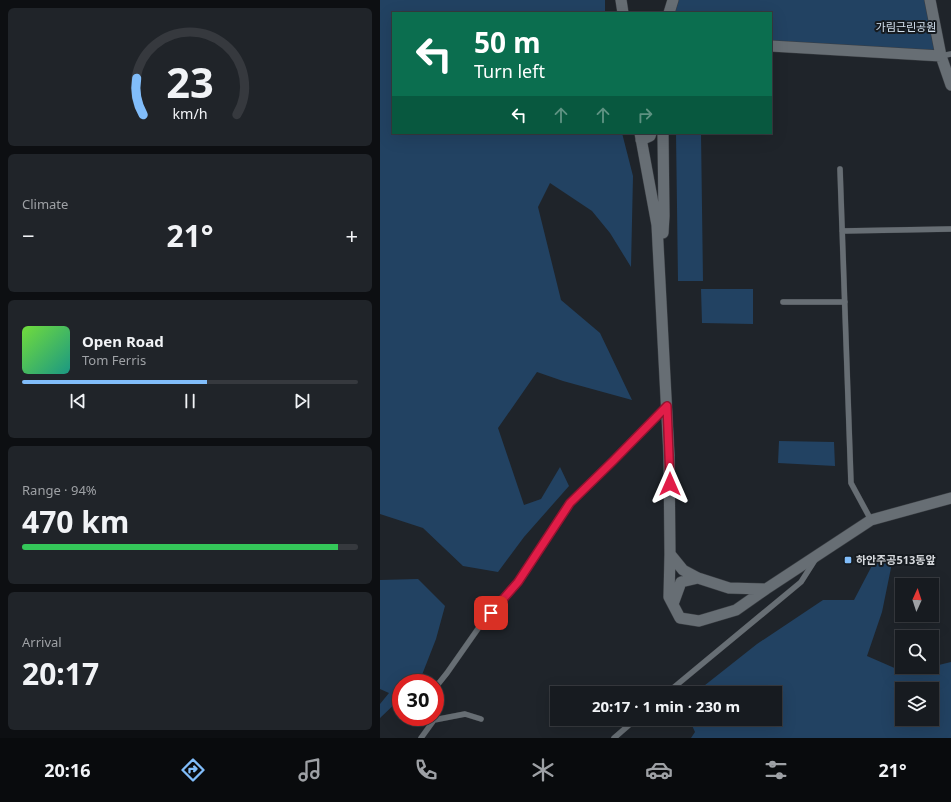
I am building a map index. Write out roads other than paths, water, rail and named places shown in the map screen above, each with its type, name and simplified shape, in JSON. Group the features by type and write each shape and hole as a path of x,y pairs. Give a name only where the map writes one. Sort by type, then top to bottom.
{"street":[{"path":"622,0 623,12"},
{"path":"670,12 673,0"},
{"path":"930,0 946,55 951,85"},
{"path":"772,46 946,55"},
{"path":"651,134 650,136 641,137 657,225 660,274 669,455 669,597 680,618 698,621 736,610 871,520 951,498"},
{"path":"660,274 664,216 663,134"},
{"path":"670,554 683,570 698,578 729,588 766,589"},
{"path":"673,604 680,582 698,578"}],"lane":[{"path":"840,169 851,483 871,520"},
{"path":"842,231 951,229"},
{"path":"783,302 845,302"},
{"path":"444,677 482,623 518,582 570,503 667,406"},
{"path":"676,686 801,582 819,555"},
{"path":"444,717 465,714 481,719"},
{"path":"421,738 429,726"},
{"path":"614,738 628,726"}],"place":[{"name":"하안주공513동앞","path":"848,560"}],"park label":[{"name":"가림근린공원","path":"906,27"}]}
